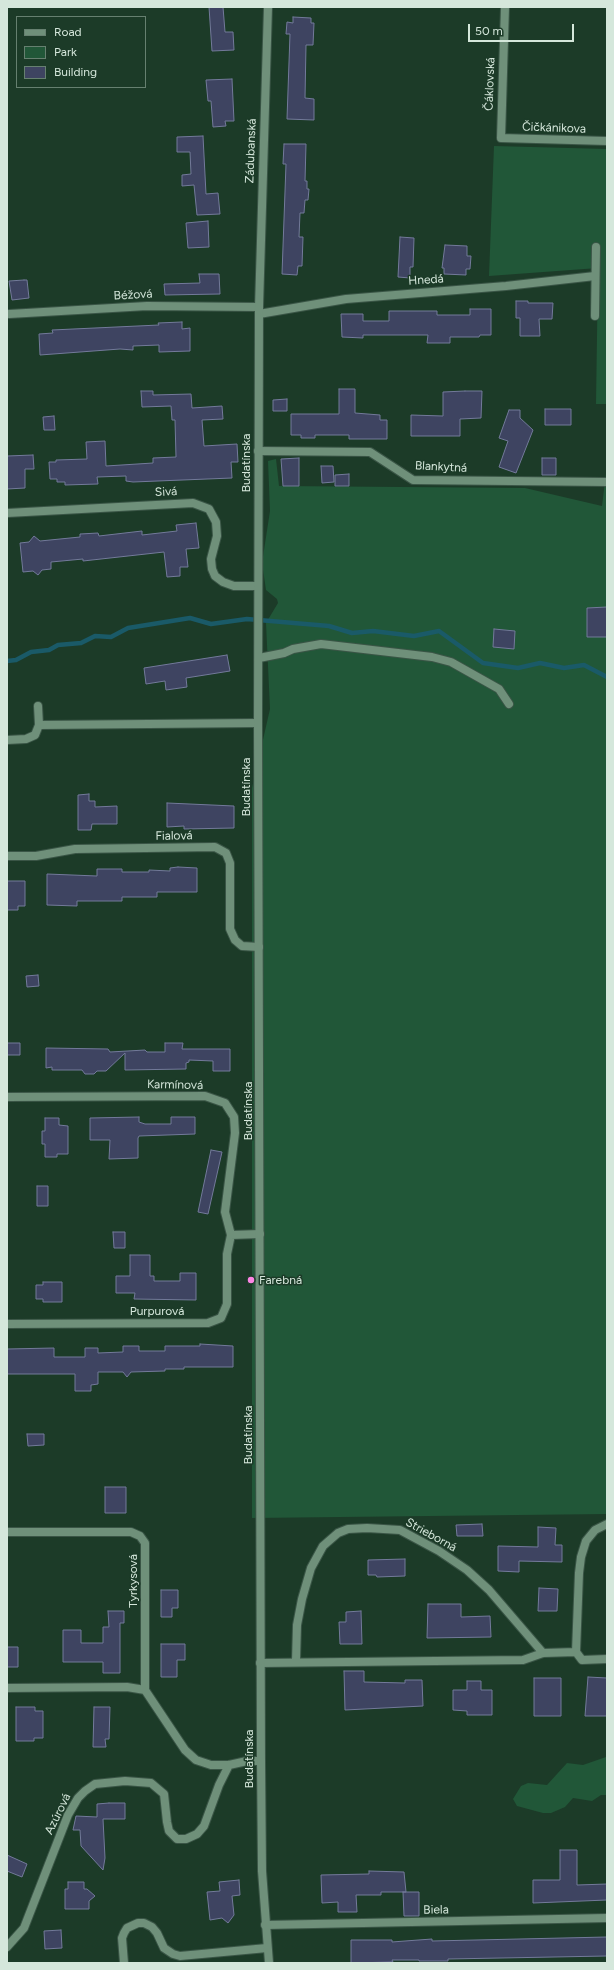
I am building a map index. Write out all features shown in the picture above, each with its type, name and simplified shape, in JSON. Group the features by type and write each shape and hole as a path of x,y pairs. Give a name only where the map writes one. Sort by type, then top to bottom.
{"street":[{"name":"Zádubanská","path":"259,297 268,7"},
{"name":"Čáklovská","path":"501,138 505,7"},
{"name":"Čičkánikova","path":"501,138 607,141"},
{"path":"595,316 596,247"},
{"name":"Hnedá","path":"259,310 346,298 506,286 595,276"},
{"name":"Budatínska","path":"259,297 258,723 260,1663 262,1871 269,1963"},
{"name":"Béžová","path":"8,315 147,306 259,310"},
{"name":"Blankytná","path":"258,451 370,452 413,480 607,482"},
{"name":"Sivá","path":"7,512 193,503 209,509 216,522 217,536 211,559 212,569 215,576 223,582 234,586 258,586"},
{"path":"258,658 284,653 293,648 321,644 432,657 451,662 499,689 509,704"},
{"path":"7,740 26,739 35,735 39,725 38,706"},
{"path":"39,725 258,723"},
{"name":"Fialová","path":"7,856 36,856 75,848 215,847 226,853 230,862 230,929 235,940 242,946 259,947"},
{"name":"Karmínová","path":"7,1097 205,1096 225,1103 234,1116 235,1134 225,1212 231,1235"},
{"path":"231,1235 260,1234"},
{"name":"Purpurová","path":"7,1324 208,1323 221,1318 227,1304 227,1254 231,1235"},
{"path":"607,1524 595,1530 586,1541 581,1557 579,1572 576,1652 582,1660 607,1659"},
{"name":"Strieborná","path":"296,1661 297,1625 302,1599 314,1562 323,1546 338,1533 348,1529 366,1528 400,1530 439,1551 466,1570 489,1590 543,1653"},
{"name":"Tyrkysová","path":"7,1532 131,1532 140,1536 145,1543 146,1690"},
{"path":"260,1663 296,1661 364,1663 523,1660 543,1653 576,1652"},
{"path":"7,1688 126,1687 146,1690 185,1750 196,1760 211,1765 229,1766 261,1761"},
{"name":"Azúrová","path":"7,1947 24,1928 68,1815 78,1798 85,1791 95,1784 117,1782 151,1783 164,1794 166,1822 169,1832 177,1838 186,1839 197,1834 204,1826 218,1786 229,1766"},
{"name":"Biela","path":"265,1925 607,1918"},
{"path":"124,1963 124,1933 127,1928 134,1923 144,1923 152,1927 158,1933 164,1948 173,1954 180,1956 267,1948"}],"green space":[{"path":"494,146 607,149 607,404 596,404 598,268 489,276"},
{"path":"276,459 279,486 525,488 602,506 607,465 607,1514 252,1518 252,788 270,709 266,623 278,603 277,599 266,590 262,563 270,511 268,461"},
{"path":"606,1757 607,1795 601,1795 592,1801 573,1798 565,1807 551,1813 543,1813 517,1806 513,1799 521,1786 528,1783 547,1785 567,1763 583,1765"}],"building":[{"path":"209,7 223,7 225,32 233,32 234,50 212,51"},
{"path":"293,17 311,18 311,23 314,23 313,45 306,45 305,98 314,99 314,120 287,119 290,34 286,34 287,22 293,23"},
{"path":"232,79 234,121 225,121 226,126 213,127 211,101 208,101 206,80"},
{"path":"203,136 206,194 218,193 220,214 197,215 194,185 182,186 182,175 191,174 190,152 177,152 177,137"},
{"path":"284,144 306,144 305,181 307,181 307,189 309,189 308,200 305,200 304,213 300,213 299,237 303,237 302,266 298,266 297,275 282,274 286,164 283,164"},
{"path":"208,221 209,247 188,248 186,223"},
{"path":"400,237 414,238 413,267 410,267 410,278 398,277"},
{"path":"445,245 467,246 467,256 471,256 470,269 466,269 466,275 444,274 444,268 442,268"},
{"path":"199,274 219,274 220,294 165,295 164,284 200,283"},
{"path":"27,280 29,298 12,300 9,281"},
{"path":"516,301 528,301 528,303 553,303 552,319 539,319 540,336 520,336 520,318 516,318"},
{"path":"470,309 491,309 491,335 480,335 479,337 450,337 450,343 427,343 428,335 363,335 363,338 342,337 341,314 363,314 363,321 389,321 389,311 437,311 437,315 470,315"},
{"path":"182,322 182,329 190,328 190,351 159,352 159,345 133,346 133,350 120,349 40,355 39,334 53,333 52,330 159,325 158,323"},
{"path":"339,389 355,389 355,413 380,415 380,420 387,420 387,439 349,439 349,435 315,435 315,438 301,438 301,435 291,435 291,414 339,414"},
{"path":"141,391 153,391 153,395 191,394 192,408 222,406 223,419 202,420 204,446 237,444 238,462 231,462 232,478 133,482 126,481 126,476 97,477 98,484 65,485 65,482 57,482 57,479 50,479 49,462 56,462 56,460 87,459 86,442 105,441 106,466 153,463 153,458 176,457 175,420 172,420 171,406 142,407"},
{"path":"482,391 481,418 460,419 460,436 411,436 411,415 443,416 443,392"},
{"path":"287,399 287,411 273,411 273,400"},
{"path":"545,409 571,409 571,425 545,425"},
{"path":"509,410 520,410 520,418 533,430 516,473 499,467 508,441 499,438"},
{"path":"54,416 55,430 44,430 43,417"},
{"path":"33,455 34,469 25,469 25,488 7,489 7,456"},
{"path":"299,458 299,486 283,486 281,459"},
{"path":"542,458 556,458 556,475 542,475"},
{"path":"321,466 333,466 334,482 322,483"},
{"path":"349,474 349,486 335,486 335,475"},
{"path":"196,523 199,548 186,549 188,567 180,567 180,576 167,577 164,552 83,561 83,559 51,562 51,569 42,570 38,575 33,571 23,572 20,543 29,542 34,536 40,541 80,537 80,534 98,533 99,536 142,531 142,535 177,531 176,525"},
{"path":"607,607 607,637 587,637 587,608"},
{"path":"494,629 515,631 514,649 493,647"},
{"path":"227,655 230,671 186,678 187,687 166,690 165,681 146,684 144,668"},
{"path":"89,794 89,801 95,801 95,807 117,806 117,824 92,824 91,830 78,830 78,795"},
{"path":"167,803 234,806 234,828 184,829 184,826 167,827"},
{"path":"170,868 197,868 197,892 157,892 157,897 122,897 122,901 77,901 77,906 47,905 47,874 97,876 97,869 122,869 122,872 149,872 149,870 170,871"},
{"path":"7,881 25,881 25,906 18,906 18,910 7,910"},
{"path":"38,975 39,986 27,987 26,976"},
{"path":"7,1043 20,1043 20,1055 7,1055"},
{"path":"165,1043 183,1043 182,1049 230,1049 230,1071 213,1071 213,1061 189,1060 189,1062 186,1063 186,1069 125,1070 125,1053 106,1071 97,1071 94,1074 85,1074 82,1070 52,1070 52,1067 46,1068 46,1048 108,1049 110,1052 145,1050 147,1052 165,1052"},
{"path":"139,1117 139,1122 145,1124 171,1124 171,1117 195,1117 195,1134 139,1136 138,1158 109,1159 110,1140 90,1140 90,1118"},
{"path":"45,1118 59,1118 59,1125 68,1126 68,1154 57,1154 57,1157 45,1157 45,1144 42,1144 42,1131 45,1131"},
{"path":"211,1150 222,1152 208,1214 198,1212"},
{"path":"37,1186 48,1186 48,1206 37,1206"},
{"path":"113,1232 125,1232 125,1248 114,1248"},
{"path":"130,1255 150,1255 150,1276 154,1276 154,1281 180,1281 180,1273 196,1273 196,1300 134,1299 135,1293 116,1293 116,1276 130,1276"},
{"path":"43,1282 62,1282 62,1302 43,1302 43,1299 36,1299 36,1285 43,1285"},
{"path":"200,1344 233,1346 233,1367 184,1367 184,1369 165,1369 165,1371 131,1372 127,1377 123,1372 98,1372 98,1384 91,1385 91,1391 75,1391 75,1374 7,1374 7,1349 54,1348 54,1357 85,1357 85,1348 98,1348 98,1353 123,1352 123,1346 139,1346 139,1351 165,1351 165,1346 200,1346"},
{"path":"27,1434 44,1434 44,1445 28,1446"},
{"path":"105,1487 126,1487 126,1513 105,1513"},
{"path":"482,1524 483,1536 457,1536 456,1525"},
{"path":"538,1527 556,1528 555,1545 562,1545 562,1562 519,1561 519,1572 498,1571 498,1546 538,1547"},
{"path":"405,1559 405,1576 377,1577 376,1575 368,1575 368,1560"},
{"path":"539,1588 558,1589 557,1611 538,1611"},
{"path":"161,1590 178,1590 178,1608 172,1608 172,1617 161,1617"},
{"path":"428,1604 461,1604 461,1617 490,1616 491,1637 427,1638"},
{"path":"108,1611 124,1611 124,1623 120,1623 120,1673 103,1673 103,1662 63,1662 63,1630 81,1630 81,1643 103,1643 103,1627 109,1627"},
{"path":"361,1611 362,1644 340,1644 339,1622 346,1622 346,1612"},
{"path":"161,1644 185,1644 185,1660 177,1660 177,1677 161,1677"},
{"path":"7,1647 18,1647 18,1667 7,1667"},
{"path":"344,1671 364,1671 364,1682 405,1683 405,1680 422,1680 423,1706 345,1710"},
{"path":"588,1677 607,1678 607,1716 585,1716"},
{"path":"534,1678 561,1678 561,1716 534,1716"},
{"path":"467,1681 481,1681 481,1690 492,1690 492,1715 467,1715 467,1711 453,1710 453,1690 467,1690"},
{"path":"16,1707 35,1707 35,1711 43,1711 43,1738 34,1738 34,1741 16,1741"},
{"path":"94,1707 110,1707 109,1739 105,1739 106,1747 93,1747"},
{"path":"125,1803 125,1819 103,1819 105,1858 103,1870 81,1846 80,1830 73,1830 76,1816 97,1817 97,1804"},
{"path":"560,1850 577,1850 577,1885 607,1884 607,1900 533,1903 533,1880 560,1880"},
{"path":"7,1855 27,1864 22,1877 7,1871"},
{"path":"369,1871 404,1872 406,1892 381,1892 381,1895 356,1895 357,1912 338,1912 338,1902 322,1903 321,1875 369,1874"},
{"path":"239,1880 240,1895 232,1896 234,1915 228,1923 222,1918 210,1920 207,1892 220,1891 219,1882"},
{"path":"68,1882 84,1882 84,1889 87,1889 95,1896 89,1901 89,1909 65,1909 65,1889 68,1889"},
{"path":"403,1892 419,1892 419,1916 404,1916"},
{"path":"61,1930 62,1948 45,1949 44,1931"},
{"path":"607,1937 607,1956 448,1959 448,1961 392,1960 393,1962 351,1963 351,1940 392,1940 392,1942 432,1939 432,1941"}],"waterway":[{"path":"7,661 16,660 31,652 49,650 58,645 81,643 95,636 111,637 128,628 190,618 211,624 247,619 329,626 352,633 373,631 414,636 439,631 483,663 518,668 540,663 564,668 584,665 607,677"}],"place":[{"name":"Farebná","path":"251,1280"}]}
